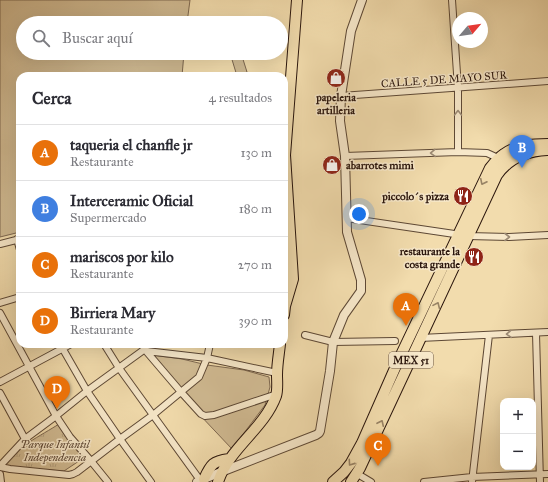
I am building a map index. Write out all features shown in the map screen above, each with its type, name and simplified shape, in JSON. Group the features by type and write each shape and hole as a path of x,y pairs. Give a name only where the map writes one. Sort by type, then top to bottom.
{"main road":[{"path":"292,0 296,12"},
{"path":"288,107 297,0"},
{"name":"MEX 51","path":"333,482 351,463 362,443 399,359 463,236 497,175 504,154 512,149 524,146 548,144"},
{"name":"MEX 51","path":"502,162 528,153 548,150"},
{"path":"288,228 294,279 288,297"},
{"name":"MEX 51","path":"351,482 360,468 421,338 463,236"},
{"path":"218,482 221,472 229,459 269,410 277,394 280,348"},
{"path":"200,480 209,468 218,461 229,459"}],"street":[{"path":"106,348 153,416 200,480 319,433 329,378 333,342 344,315 361,291 361,280 348,237 344,156 340,121 341,96 351,31 362,0"},
{"path":"452,0 458,88 458,152"},
{"name":"CALLE 5 DE MAYO SUR","path":"341,96 548,80"},
{"path":"344,156 458,152 487,153 502,162"},
{"path":"346,218 463,236 509,237 548,235"},
{"path":"0,244 16,240"},
{"path":"0,303 16,298"},
{"path":"0,313 16,341"},
{"path":"409,339 548,332"},
{"path":"536,333 540,482"},
{"path":"305,335 333,342 395,341"},
{"path":"472,479 489,335"},
{"path":"20,348 56,416 70,438 108,482"},
{"path":"0,382 30,366 58,348"},
{"path":"62,348 87,391 151,482"},
{"path":"144,348 25,439 0,466 10,469 69,475 73,474 153,416 199,377 207,358 209,348"},
{"path":"146,348 181,392 201,414 205,416 214,415 277,394"},
{"path":"151,348 277,373"},
{"path":"0,393 25,439"},
{"path":"356,473 371,482"},
{"path":"424,482 548,474"}],"green space":[{"path":"0,0 190,0 188,16 16,16 16,60 183,60 182,72 16,72 16,233 0,237"},
{"path":"232,60 243,60 247,72 236,72"},
{"path":"152,355 244,370 269,377 270,387 265,405 232,449 198,413"},
{"name":"Parque Infantil Independencia","path":"59,424 85,457 64,471 2,466 20,448"}],"place":[{"name":"papeleria artilleria","path":"336,78"},
{"name":"abarrotes mimi","path":"332,165"},
{"name":"Interceramic Oficial","path":"522,168"},
{"name":"piccolo´s pizza","path":"463,196"},
{"name":"restaurante la costa grande","path":"474,257"},
{"name":"taqueria el chanfle jr","path":"406,326"},
{"name":"Birriera Mary","path":"57,409"},
{"name":"mariscos por kilo","path":"378,466"}]}
